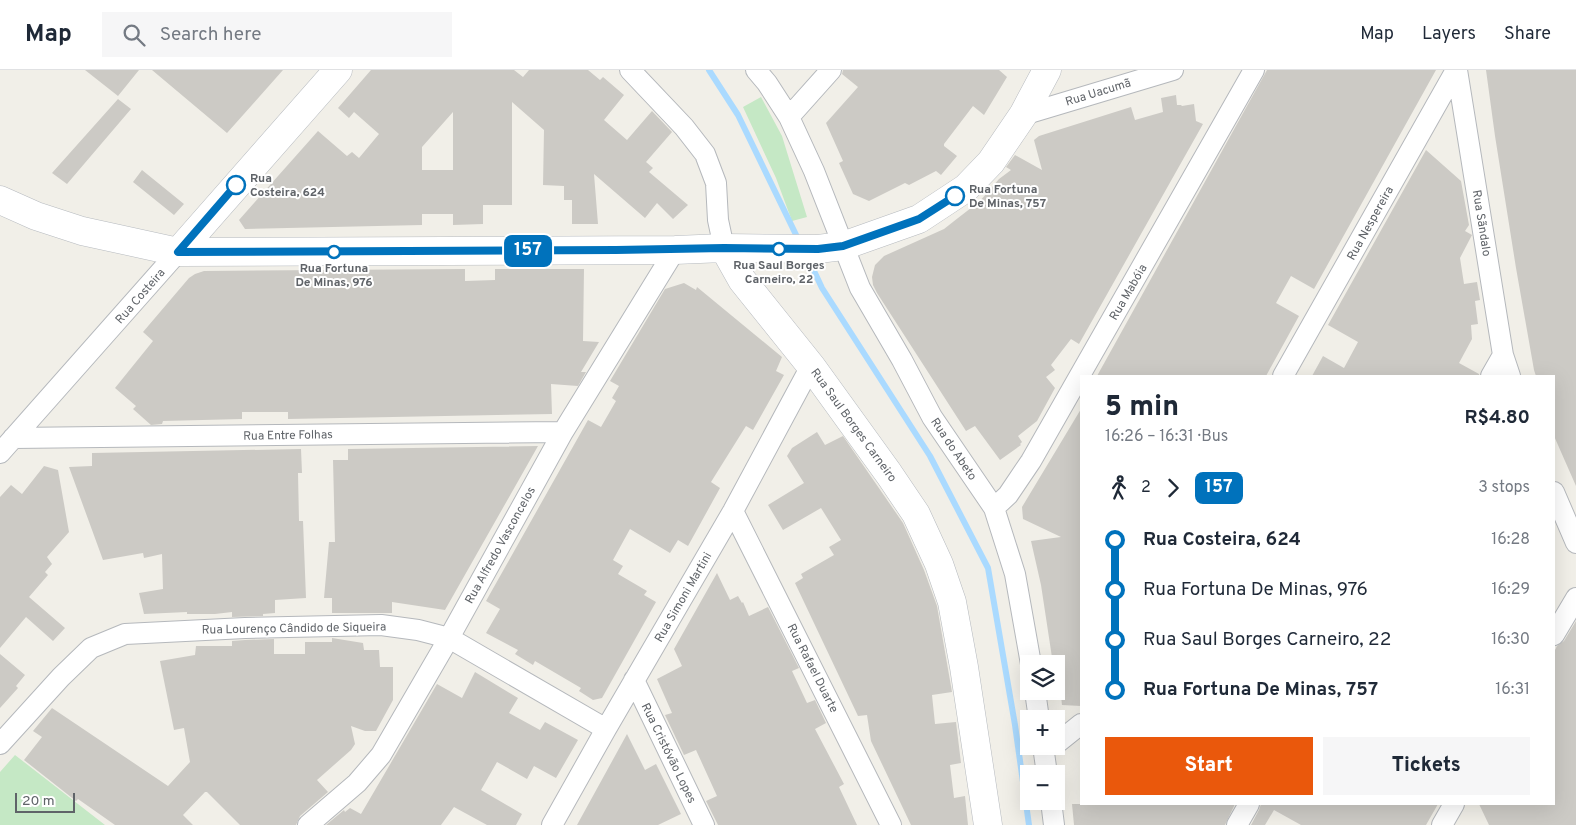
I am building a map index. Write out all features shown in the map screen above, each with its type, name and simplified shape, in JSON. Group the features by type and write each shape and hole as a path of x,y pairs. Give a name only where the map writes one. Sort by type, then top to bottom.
{"street":[{"name":"Rua Saul Borges Carneiro","path":"630,70 684,127 705,154 716,183 718,220 724,248 742,280 811,366 890,474 911,506 939,564 952,602 988,825"},
{"name":"Rua do Abeto","path":"756,70 767,83 789,117 814,171 830,247 860,288 902,360 932,417 994,508 1015,574 1029,655"},
{"path":"789,117 831,70"},
{"path":"0,200 36,216 82,231 178,252 675,250 830,247 919,219 966,188 991,162 1023,115 1047,70"},
{"name":"Rua Uacumã","path":"1023,115 1173,70"},
{"name":"Rua Mabóia","path":"1081,375 1254,70"},
{"name":"Rua Sãndalo","path":"1456,70 1503,354 1510,375"},
{"name":"Rua Nespereira","path":"1284,375 1456,70"},
{"name":"Rua Costeira","path":"0,453 178,252 333,72"},
{"name":"Rua Alfredo Vasconcelos","path":"308,825 357,783 381,755 449,638 563,432 675,250"},
{"path":"1491,375 1503,354"},
{"name":"Rua Simoni Martini","path":"552,825 733,511 811,366"},
{"name":"Rua Mabóia","path":"994,508 1008,495 1032,461 1080,376"},
{"name":"Rua Entre Folhas","path":"13,438 563,432"},
{"path":"1555,494 1576,542"},
{"name":"Rua Rafael Duarte","path":"733,511 891,825"},
{"path":"1555,634 1576,598"},
{"name":"Rua Lourenço Cândido de Siqueira","path":"1,740 91,648 125,634 245,628 381,625 418,630 449,638 606,729"},
{"name":"Rua Cristóvão Lopes","path":"634,680 704,825"},
{"path":"1065,736 1080,725"},
{"path":"1237,825 1248,805"},
{"path":"1052,810 1054,825"}],"green space":[{"path":"761,97 782,136 807,217 792,221 776,178 743,107"},
{"path":"15,755 105,825 0,825 0,772"}],"building":[{"path":"85,70 139,70 118,96"},
{"path":"152,70 283,70 227,133"},
{"path":"371,70 514,70 523,77 529,70 588,70 600,80 603,77 624,95 604,120 627,140 652,111 672,132 646,162 653,168 649,172 688,205 673,219 657,203 645,218 594,174 598,224 572,224 572,200 564,200 564,186 543,185 544,130 512,102 512,205 483,205 483,224 453,225 453,214 422,214 422,225 245,229 239,220 318,131 347,156 352,152 359,158 379,134 354,112 349,118 338,108","holes":["453,112 453,170 422,170 422,147"]},
{"path":"843,70 999,70 1007,77 984,115 973,106 944,144 957,156 941,175 936,171 909,185 905,183 869,201 853,194 839,163 843,161 826,123 858,87 842,74"},
{"path":"1267,70 1436,70 1314,289 1291,276 1276,303 1299,316 1267,375 1098,375"},
{"path":"1486,70 1576,70 1576,486 1555,438 1555,375 1536,375 1534,370 1495,136"},
{"path":"1176,95 1177,105 1194,104 1196,121 1203,124 1079,344 1071,339 1051,365 1055,370 1046,377 1055,388 1037,421 1018,436 1022,442 1021,445 1000,460 975,426 966,431 877,293 872,277 875,265 884,256 944,229 980,201 999,179 1011,170 1006,167 1015,155 1042,170 1034,140 1039,136 1131,107 1135,120 1163,112 1161,98"},
{"path":"118,99 131,109 67,184 52,173"},
{"path":"1426,150 1461,181 1469,225 1465,231 1472,235 1460,258 1464,284 1477,282 1480,300 1475,301 1478,324 1471,325 1472,339 1459,363 1479,375 1313,375 1323,356 1344,368 1358,342 1328,325"},
{"path":"142,170 184,204 174,215 133,182"},
{"path":"465,269 465,281 495,280 495,269 584,269 583,341 599,342 581,372 586,372 578,386 551,384 552,414 288,419 288,412 242,412 242,419 163,421 162,424 151,425 133,409 136,406 115,388 153,341 143,332 189,278 195,274 204,271"},
{"path":"684,283 696,290 697,287 782,357 776,371 784,375 753,430 746,426 711,482 720,488 688,546 678,540 670,553 630,529 613,560 623,566 618,574 647,591 644,595 656,602 602,698 593,700 579,691 581,688 535,661 533,665 515,654 518,650 486,633 500,609 486,601 588,420 601,427 616,401 612,398 619,386 610,381 665,289"},
{"path":"1080,411 1080,706 1062,705 1061,700 1065,700 1065,655 1052,655 1041,585 1031,541 1061,537 1023,519 1022,507"},
{"path":"817,432 825,445 843,436 903,523 924,570 937,606 952,692 932,695 935,724 956,722 961,763 950,765 954,798 965,796 968,825 911,825 871,741 867,715 858,716 795,583 803,578 801,574 834,555 829,547 841,540 821,508 783,530 768,505 804,483 787,456 792,448"},
{"path":"538,446 445,610 392,602 392,613 332,613 332,598 324,598 329,542 335,542 333,460 348,460 348,449"},
{"path":"301,449 302,473 298,473 299,521 303,521 306,598 275,600 275,613 263,614 263,616 232,617 232,612 215,614 187,614 187,612 144,614 139,593 163,589 162,554 144,558 143,553 103,560 69,467 92,466 92,453"},
{"path":"44,466 58,470 69,532 47,557 52,564 45,572 48,575 29,597 65,628 53,641 26,617 0,648 0,497 11,485 22,494"},
{"path":"717,573 730,600 738,596 749,616 768,607 799,668 792,671 807,703 815,700 826,723 815,729 844,784 839,787 857,825 718,825 706,801 717,796 696,750 684,755 665,715 672,713 657,679 682,666 674,649"},
{"path":"1576,621 1576,825 1489,825 1479,805 1555,805 1555,650 1564,641"},
{"path":"332,638 363,643 364,650 379,650 380,667 393,667 393,700 376,731 365,731 351,726 355,744 351,750 317,780 328,792 300,816 296,825 240,825 205,792 183,815 193,825 115,825 78,799 76,801 24,760 42,737 33,731 52,708 168,786 190,762 184,728 174,730 160,661 195,655 196,646 232,646 232,641 245,640 274,639 274,654 305,654 305,642 332,642"},
{"path":"0,654 25,675 16,686 18,688 0,708"},
{"path":"475,672 518,698 509,713 540,730 545,722 578,740 556,778 534,766 527,779 497,762 481,790 522,814 516,825 487,825 454,807 441,825 326,825 344,810 345,812 350,808 361,814 437,684 462,698"},
{"path":"627,734 645,770 656,764 681,814 658,825 577,825"},
{"path":"1072,804 1235,805 1225,825 1074,825"},
{"path":"1261,805 1437,805 1426,825 1301,825 1274,810 1265,825 1251,825"}],"waterway":[{"path":"709,70 738,115 800,243"},
{"path":"807,256 822,288 930,456 988,568 1015,725 1029,825"}],"bus line":[{"name":"157","path":"236,185 178,252 818,249 843,246 919,219 955,196"}],"place":[{"name":"Rua Costeira, 624","path":"236,185"},
{"name":"Rua Fortuna De Minas, 757","path":"955,196"},
{"name":"Rua Saul Borges Carneiro, 22","path":"779,249"},
{"name":"Rua Fortuna De Minas, 976","path":"334,252"}]}
